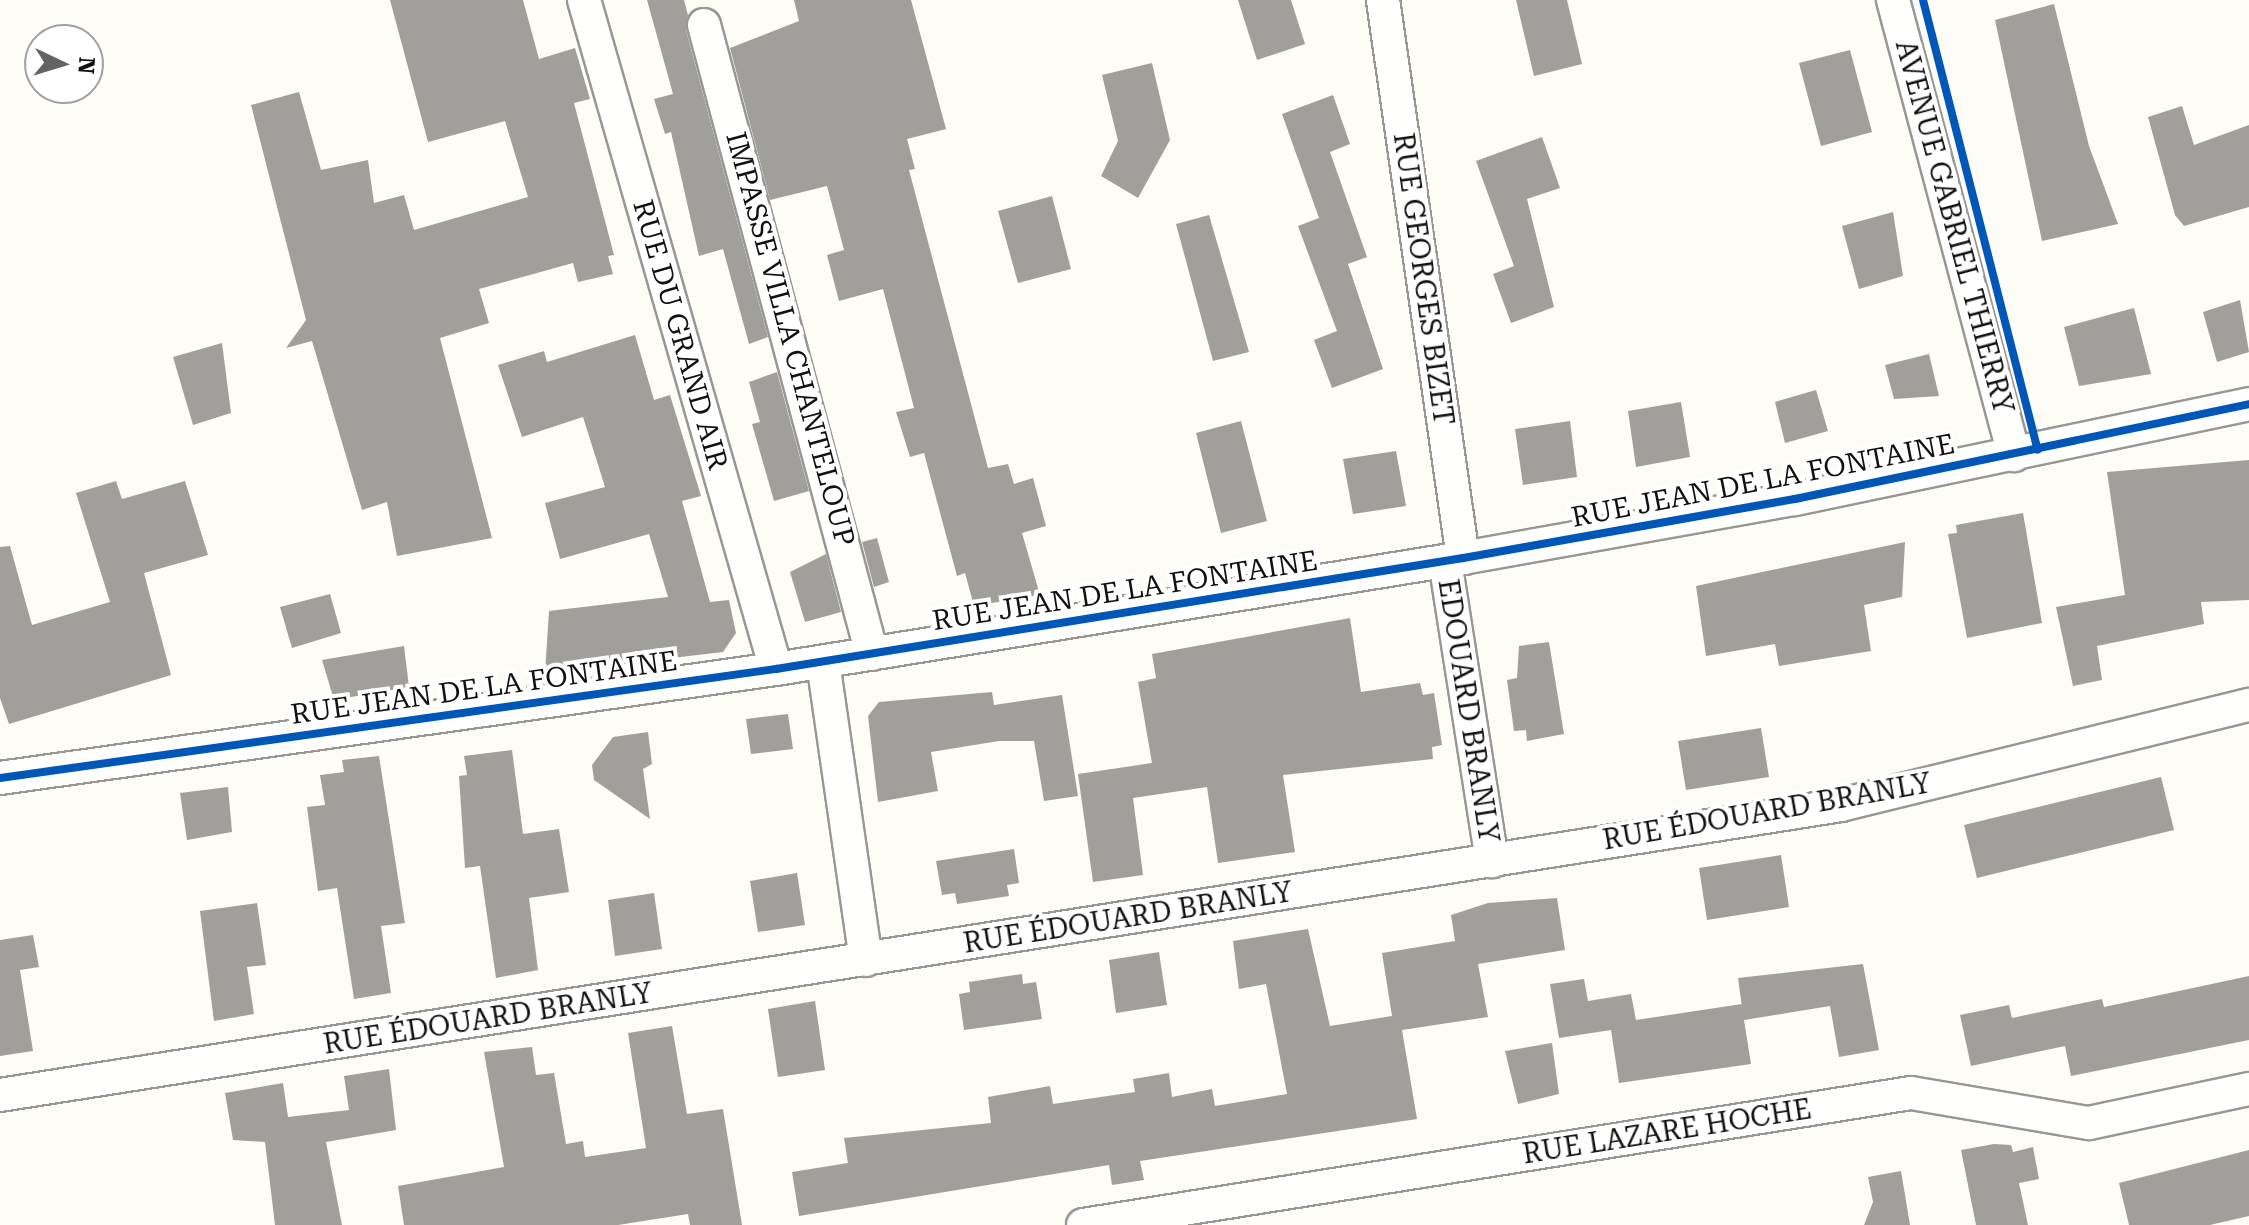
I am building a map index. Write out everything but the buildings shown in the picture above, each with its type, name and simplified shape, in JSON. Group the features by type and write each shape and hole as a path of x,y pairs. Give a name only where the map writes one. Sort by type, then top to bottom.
{"street":[{"name":"RUE DU GRAND AIR","path":"584,0 776,669"},
{"name":"RUE GEORGES BIZET","path":"1383,0 1454,560"},
{"name":"AVENUE GABRIEL THIERRY","path":"1893,0 2014,455"},
{"name":"IMPASSE VILLA CHANTELOUP","path":"704,25 872,654"},
{"name":"RUE JEAN DE LA FONTAINE","path":"0,778 823,662 1454,560 2014,455 2249,404"},
{"name":"EDOUARD BRANLY","path":"1454,560 1492,861"},
{"path":"823,662 866,960"},
{"name":"RUE ÉDOUARD BRANLY","path":"0,1095 1841,805 2249,705"},
{"name":"RUE LAZARE HOCHE","path":"1083,1225 1911,1093 2089,1123 2249,1089"}],"cycle path":[{"path":"1923,0 2038,450"},
{"path":"0,778 776,669 1463,558 1795,499 2249,404"}]}
